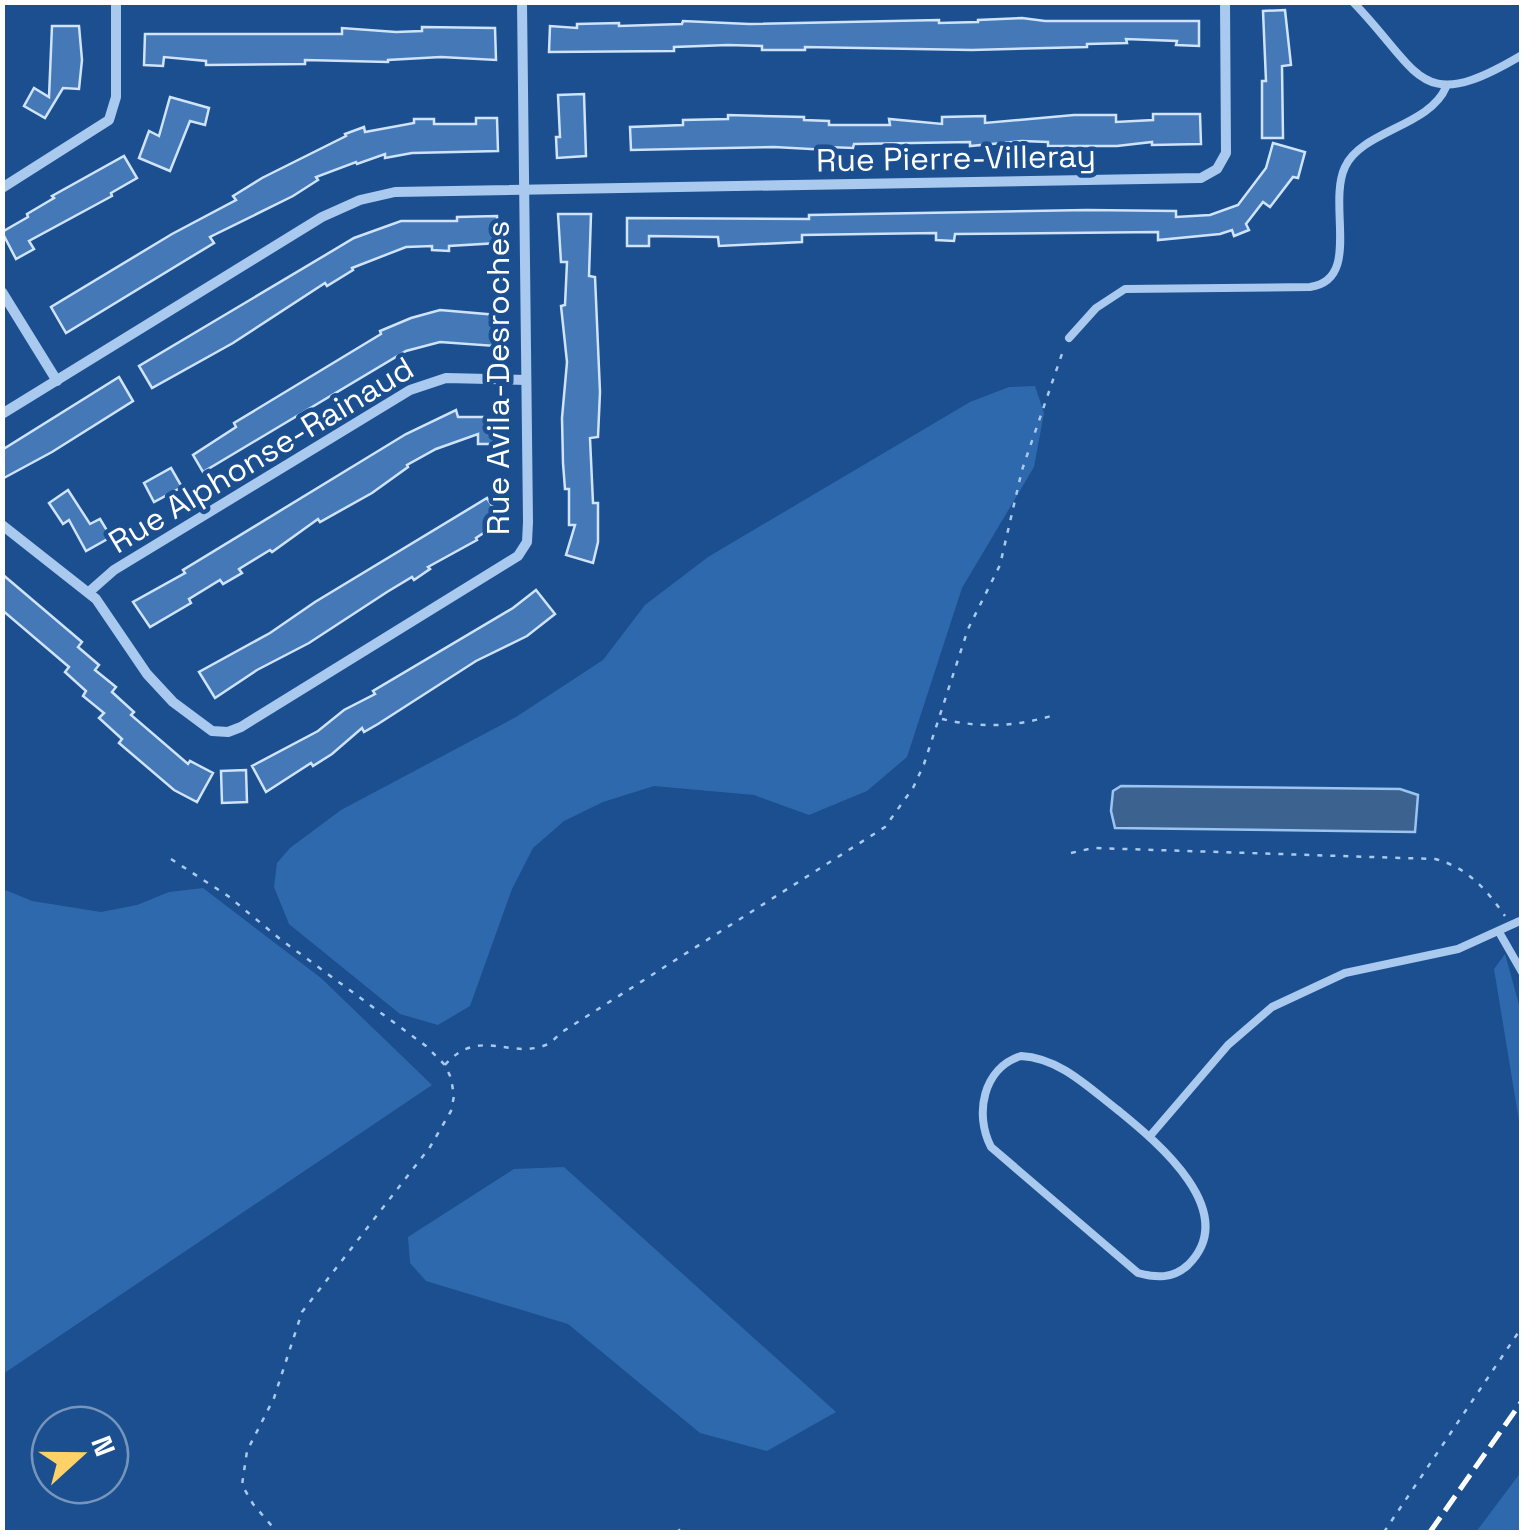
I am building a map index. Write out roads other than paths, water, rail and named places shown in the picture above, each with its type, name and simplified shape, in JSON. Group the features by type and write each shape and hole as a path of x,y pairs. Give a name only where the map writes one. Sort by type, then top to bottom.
{"street":[{"path":"2,188 109,120 116,97 116,2"},
{"path":"522,2 524,188"},
{"name":"Rue Pierre-Villeray","path":"524,188 1201,178 1217,169 1226,153 1225,2"},
{"name":"Rue Avila-Desroches","path":"2,414 349,204 409,190 524,188 527,536 518,556 228,732 212,731 173,702 147,674 102,605 2,525"},
{"path":"2,292 57,381"},
{"name":"Rue Alphonse-Rainaud","path":"89,592 114,570 410,390 446,378 526,380"}],"lane":[{"path":"1352,2 1432,85 1473,81 1522,55"},
{"path":"1070,338 1096,308 1124,290 1310,287 1329,282 1338,270 1340,183 1348,161 1434,104 1446,86"},
{"path":"1150,1136 1228,1045 1292,995 1345,973 1458,949 1522,920"},
{"path":"1499,932 1522,972"},
{"path":"1039,1057 1073,1075 1150,1136 1190,1183 1206,1222 1205,1237 1189,1264 1164,1277 1138,1272 991,1147 982,1120 984,1100 994,1072 1006,1060 1039,1057"}],"railway":[{"path":"1430,1532 1522,1401"}]}
